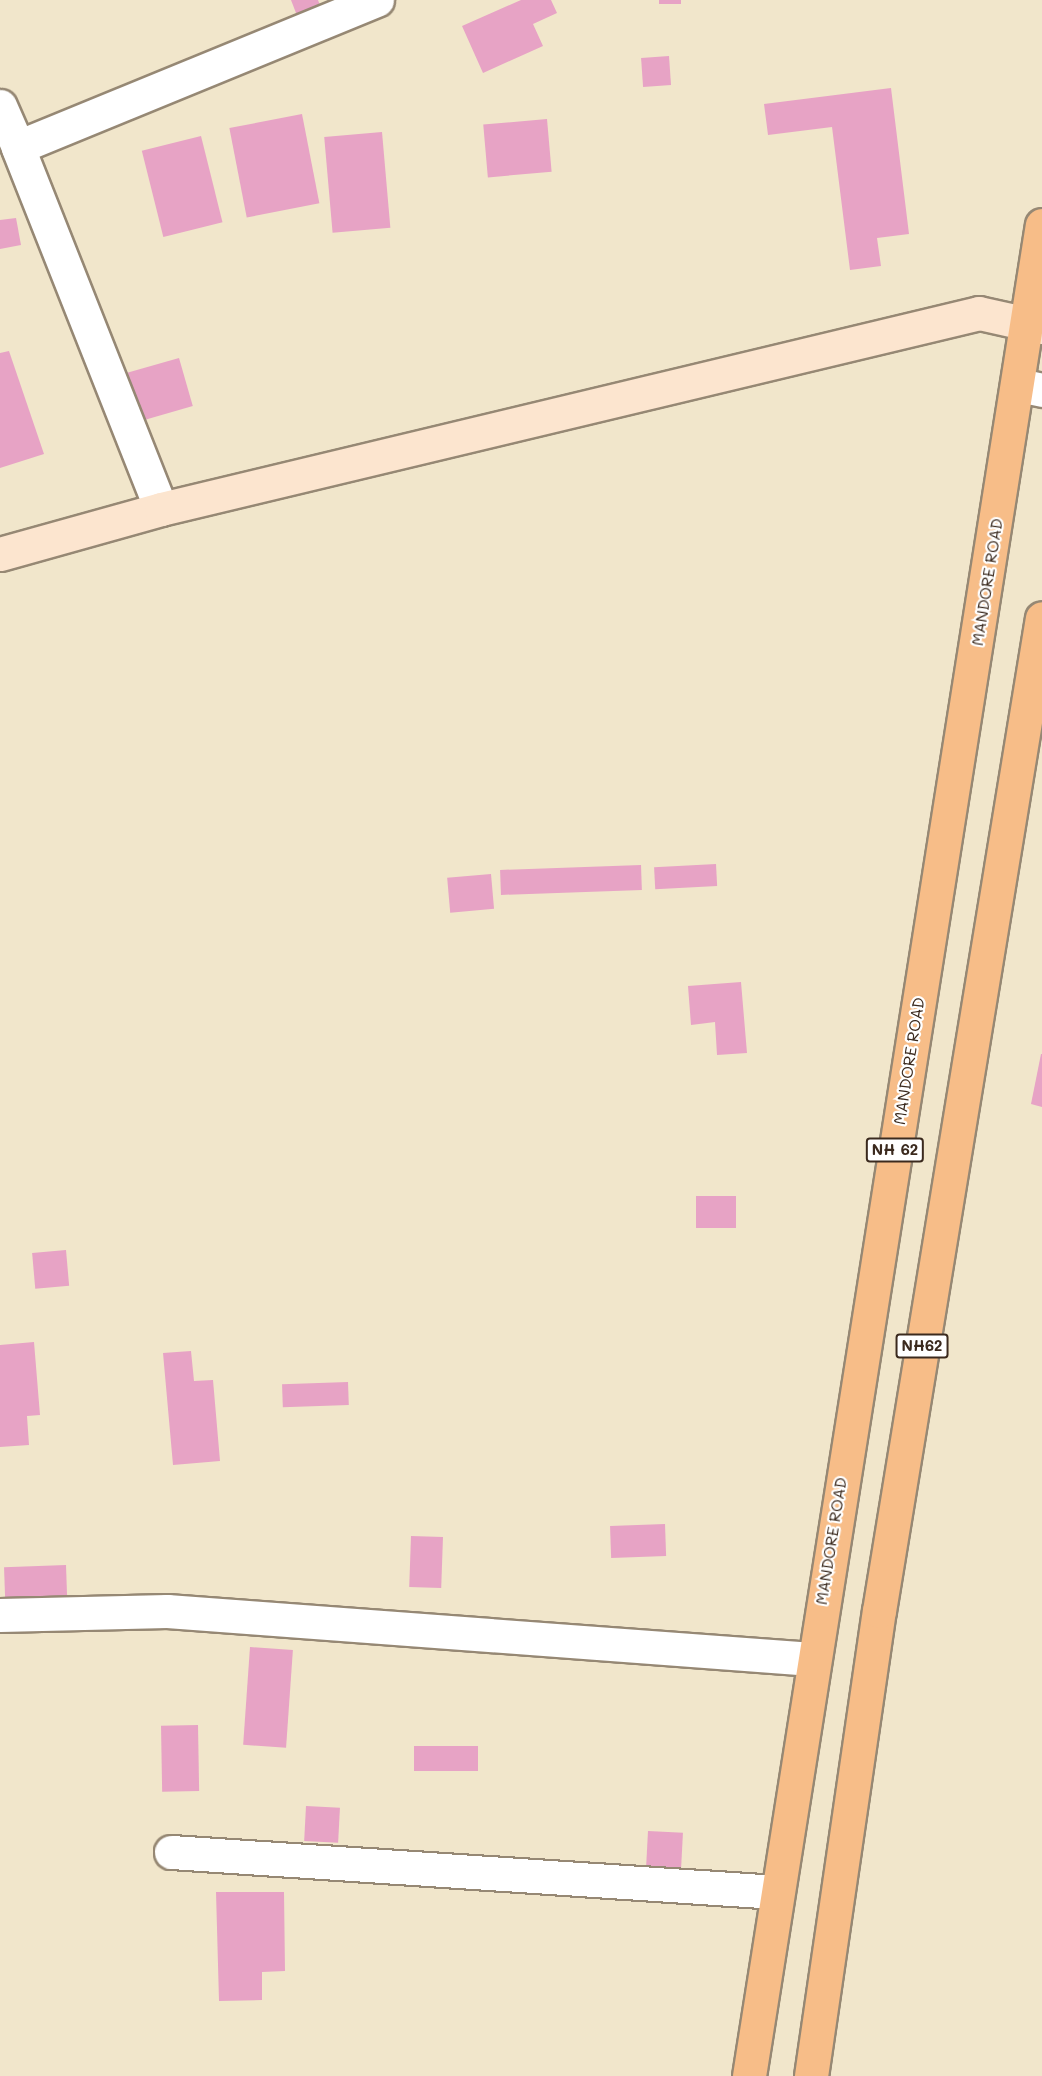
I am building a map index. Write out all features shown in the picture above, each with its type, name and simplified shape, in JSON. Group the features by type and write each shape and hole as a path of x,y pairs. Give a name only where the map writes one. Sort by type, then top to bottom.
{"highway":[{"name":"MANDORE ROAD","path":"749,2076 812,1659 1030,387 1042,225"},
{"name":"NH62","path":"811,2076 881,1599 1042,618"}],"main road":[{"path":"0,554 161,508 979,313 1034,325"}],"street":[{"path":"18,147 377,0"},
{"path":"0,106 161,508"},
{"path":"0,1615 166,1611 812,1659"},
{"path":"171,1852 777,1892"}],"building":[{"path":"291,0 318,0 325,18 301,26"},
{"path":"521,0 551,0 557,13 533,24 543,46 483,73 462,26"},
{"path":"659,0 681,0 681,4 659,4"},
{"path":"669,56 671,85 643,87 641,58"},
{"path":"891,88 909,234 877,238 881,266 850,270 832,127 768,135 764,104"},
{"path":"302,114 319,203 247,217 229,128"},
{"path":"547,119 552,172 488,177 483,125"},
{"path":"382,132 390,228 333,233 324,137"},
{"path":"201,136 223,222 163,237 142,151"},
{"path":"16,218 21,245 0,249 0,220"},
{"path":"9,351 44,454 0,468 0,353"},
{"path":"179,358 193,406 132,423 118,375"},
{"path":"716,864 717,886 655,889 654,867"},
{"path":"641,865 642,890 501,895 500,870"},
{"path":"491,874 494,909 450,913 447,878"},
{"path":"741,982 747,1053 717,1055 715,1022 691,1025 688,986"},
{"path":"1042,1054 1042,1107 1031,1104"},
{"path":"696,1196 736,1196 736,1228 696,1228"},
{"path":"66,1250 69,1286 35,1289 32,1253"},
{"path":"34,1342 40,1415 27,1416 29,1445 0,1447 0,1345"},
{"path":"191,1351 194,1381 213,1380 220,1461 173,1465 163,1353"},
{"path":"348,1382 349,1405 283,1407 282,1384"},
{"path":"665,1524 666,1556 611,1558 610,1526"},
{"path":"411,1536 443,1537 441,1588 409,1587"},
{"path":"66,1565 67,1599 5,1601 4,1567"},
{"path":"250,1647 293,1650 286,1748 243,1745"},
{"path":"198,1725 199,1791 162,1792 161,1726"},
{"path":"414,1746 478,1746 478,1771 414,1771"},
{"path":"306,1806 340,1808 338,1843 304,1841"},
{"path":"648,1831 683,1833 681,1869 646,1867"},
{"path":"216,1892 284,1892 285,1971 262,1972 262,2000 219,2001"}]}
